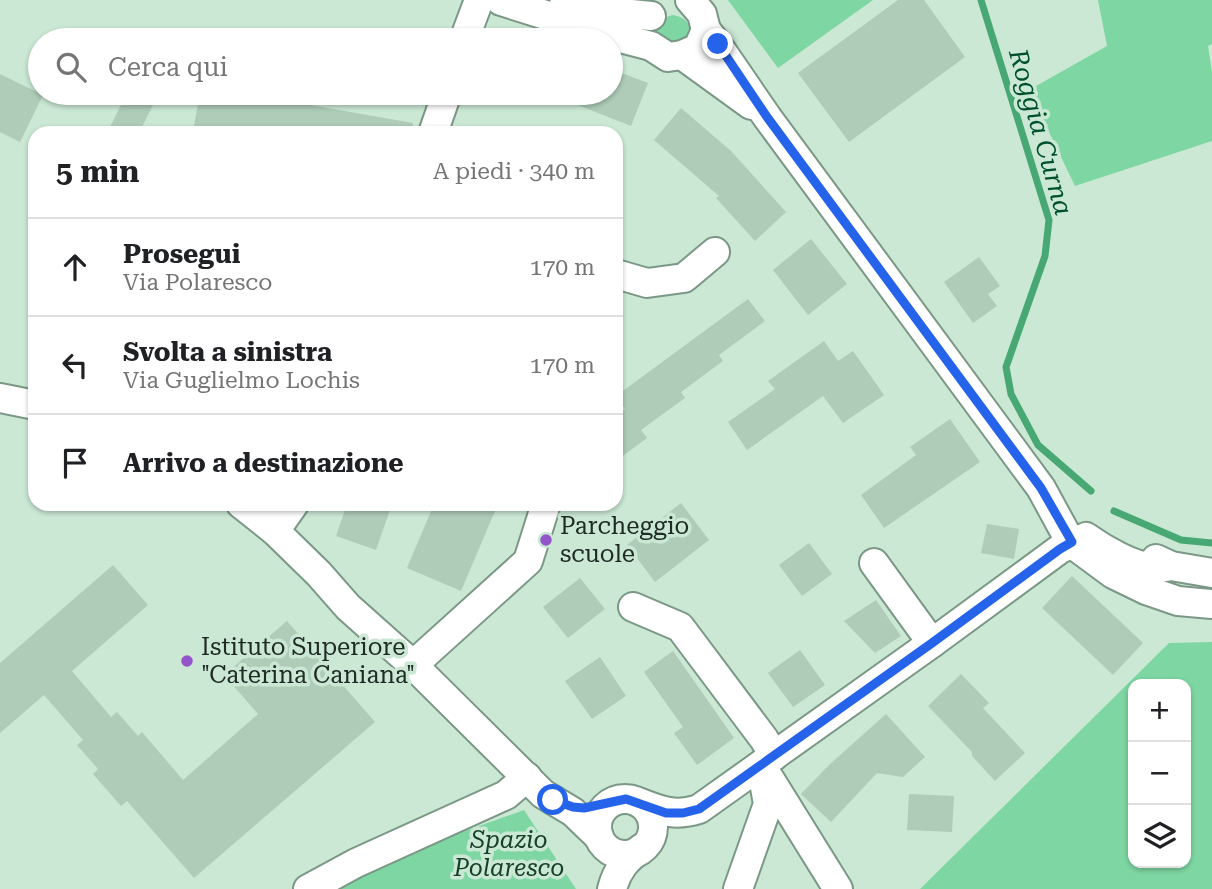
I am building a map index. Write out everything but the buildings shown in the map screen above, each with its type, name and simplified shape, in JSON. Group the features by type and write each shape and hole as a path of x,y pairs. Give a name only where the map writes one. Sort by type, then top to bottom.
{"street":[{"path":"468,28 479,0"},
{"path":"499,0 658,5 648,29 651,46"},
{"path":"499,0 587,28"},
{"path":"689,0 702,14 706,30 767,117 1041,488 1113,574 1146,590 1178,601 1212,604"},
{"path":"623,39 651,46 668,57 682,55 698,48 706,30"},
{"path":"682,55 767,117"},
{"path":"435,126 442,105"},
{"path":"623,276 647,283 684,278 715,252"},
{"path":"0,398 28,404"},
{"path":"251,511 275,531 348,607 413,665 543,794 573,812 606,847 627,855 682,823 1080,534"},
{"path":"275,531 289,511"},
{"path":"413,665 528,561 544,511"},
{"path":"1080,534 1109,552 1151,568 1171,566 1212,573"},
{"path":"874,563 932,643"},
{"path":"633,607 680,626 764,739 768,760 768,804 738,889"},
{"path":"768,760 838,889"},
{"path":"309,889 356,863 506,795 527,777"},
{"path":"553,800 584,808 628,801 666,813 699,809"},
{"path":"628,801 649,812 652,821 651,836 648,843 621,866 611,889 611,874 597,827 598,818 603,810 628,801"}],"green space":[{"path":"728,0 873,0 778,68"},
{"path":"1098,0 1212,0 1212,44 1208,46 1212,72 1212,141 1075,186 1029,90 1107,46"},
{"path":"672,15 686,21 691,31 691,36 679,48 658,36 660,23"},
{"path":"1212,642 1212,889 920,889 1128,684 1128,868 1191,868 1191,679 1133,679 1169,643"},
{"name":"Spazio Polaresco","path":"524,810 576,889 325,889 361,868"}],"waterway":[{"name":"Roggia Curna","path":"981,0 1049,220 1045,256 1006,367 1011,394 1038,445 1091,491"},
{"name":"Roggia Curna","path":"1114,511 1181,540 1212,543"}],"place":[{"name":"Parcheggio scuole","path":"546,540"},
{"name":"Istituto Superiore \"Caterina Caniana\"","path":"187,661"}],"route":[{"path":"553,800 584,808 626,799 666,813 699,809 1072,542 1041,488 767,117 718,44"}]}
